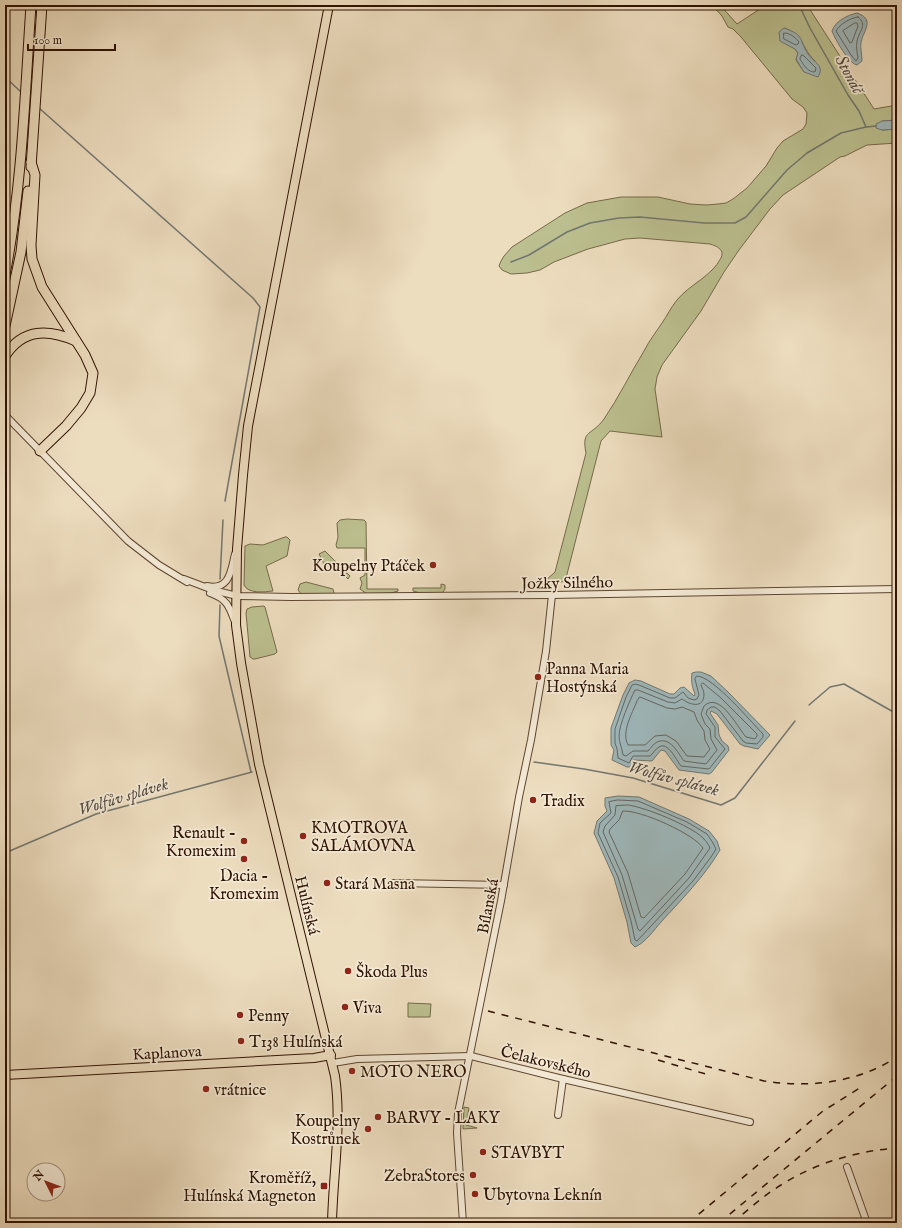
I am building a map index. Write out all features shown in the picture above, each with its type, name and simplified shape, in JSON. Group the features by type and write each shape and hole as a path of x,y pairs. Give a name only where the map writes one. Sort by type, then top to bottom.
{"highway":[{"path":"5,275 16,208 31,5"},
{"path":"5,326 20,252 31,162 42,5"},
{"path":"31,162 35,175 31,245 32,259 42,287 85,355 92,373 90,392 81,408 66,426 40,451"},
{"path":"5,356 16,343 29,335 43,332 64,336 76,341"}],"main road":[{"name":"Hulínská","path":"329,5 251,409 242,482 238,539 236,625 247,702 259,764 332,1059 337,1091 337,1127 332,1223"},
{"name":"Kaplanova","path":"5,1075 311,1058 332,1059"}],"street":[{"path":"5,415 128,541 154,562 198,588 225,601 230,608 236,625"},
{"path":"182,578 212,587 226,582 230,575 238,539"},
{"name":"Jožky Silného","path":"182,578 213,590 237,596 291,598 897,589"},
{"name":"Bílanská","path":"463,1223 457,1133 458,1113 471,1056 539,696 552,595"},
{"path":"394,883 504,884"},
{"name":"Čelakovského","path":"332,1059 471,1056 563,1079 750,1122"},
{"path":"558,1115 563,1079"},
{"path":"847,1167 867,1223"}],"green space":[{"path":"712,5 720,5 737,24 766,5 807,5 874,109 897,105 897,120 882,121 882,130 897,129 897,143 867,145 840,157 783,195 770,209 739,250 701,311 662,365 657,377 655,389 662,437 610,431 601,441 565,582 545,581 555,572 586,453 586,436 604,419 648,344 675,303 682,295 712,270 721,258 722,253 718,247 710,244 640,238 625,239 588,249 554,262 540,270 527,273 511,274 502,270 499,266 504,256 512,247 565,213 587,203 621,197 658,197 690,204 706,205 726,203 747,188 766,166 783,141 803,129 806,124 807,113 803,107 792,99 741,37 733,29 728,27 722,16","holes":["784,28 796,34 815,61 804,72 796,60 798,53 789,45"]},
{"path":"340,520 364,520 366,522 367,589 398,589 398,591 391,593 367,594 360,589 362,583 360,578 365,575 365,548 337,548 336,545 338,537 337,523"},
{"path":"285,537 290,540 287,556 266,566 273,591 257,592 246,588 244,585 245,546 250,544 263,545"},
{"path":"325,551 347,573 324,564 319,554"},
{"path":"347,573 350,576 348,579 345,576"},
{"path":"306,582 333,589 334,593 302,595 298,590 300,584"},
{"path":"441,584 445,585 445,589 442,593 421,593 413,591 413,588 441,588"},
{"path":"252,607 265,607 277,652 275,654 255,659 250,657 246,613 247,609"},
{"path":"408,1003 431,1004 430,1017 408,1017"},
{"path":"464,1107 469,1108 466,1125 477,1128 463,1129"}],"water":[{"path":"857,13 866,18 867,25 861,42 862,61 857,65 846,56 832,31 839,21"},
{"path":"784,28 796,33 799,36 810,57 818,64 820,73 818,77 804,72 796,59 798,53 795,49 780,41 779,32"},
{"path":"897,120 897,129 882,130 876,128 876,124 882,121"},
{"path":"701,672 711,676 770,735 758,749 740,744 717,714 711,711 710,713 718,725 719,735 722,741 728,746 729,750 709,774 679,770 665,751 661,750 652,761 634,760 635,767 627,767 612,760 614,750 611,745 611,728 629,683 635,680 641,681 670,694 674,694 680,688 684,687 694,696 692,673"},
{"path":"618,796 639,797 689,819 709,831 717,841 720,850 692,888 649,936 635,947 631,943 627,922 614,878 594,833 597,821 607,811 605,806 605,798"}],"waterway":[{"name":"Stonáč","path":"799,5 810,28 848,95 859,111 866,127 876,126"},
{"path":"5,77 21,92"},
{"path":"39,108 253,298 260,307 225,501"},
{"path":"511,262 529,255 567,232 590,223 619,218 640,217 704,223 735,223 746,217 787,170 807,153 841,133 866,127"},
{"path":"220,579 223,520"},
{"path":"220,605 219,636 251,772"},
{"name":"Wolfův splávek","path":"809,705 830,687 844,684 897,714"},
{"name":"Wolfův splávek","path":"534,762 633,778 721,805 735,798 795,721"},
{"name":"Wolfův splávek","path":"5,853 96,814 252,772"}],"railway":[{"path":"488,1011 764,1081 781,1083 816,1083 849,1078 866,1073 897,1057"},
{"path":"658,1060 709,1075"},
{"path":"719,1223 897,1076"},
{"path":"688,1223 823,1111 863,1086"},
{"path":"732,1223 774,1189 808,1170 852,1155 897,1148"}],"place":[{"name":"Koupelny Ptáček","path":"433,565"},
{"name":"Panna Maria Hostýnská","path":"538,677"},
{"name":"Tradix","path":"533,800"},
{"name":"KMOTROVA SALÁMOVNA","path":"303,836"},
{"name":"Renault - Kromexim","path":"244,841"},
{"name":"Dacia - Kromexim","path":"244,859"},
{"name":"Stará Masna","path":"327,883"},
{"name":"Škoda Plus","path":"348,971"},
{"name":"Viva","path":"345,1007"},
{"name":"Penny","path":"240,1015"},
{"name":"T138 Hulínská","path":"241,1041"},
{"name":"MOTO NERO","path":"352,1071"},
{"name":"vrátnice","path":"206,1089"},
{"name":"BARVY - LAKY","path":"378,1117"},
{"name":"Koupelny Kostrůnek","path":"368,1129"},
{"name":"STAVBYT","path":"483,1152"},
{"name":"ZebraStores","path":"473,1175"},
{"name":"Kroměříž, Hulínská Magneton","path":"324,1186"},
{"name":"Ubytovna Leknín","path":"475,1194"}]}
